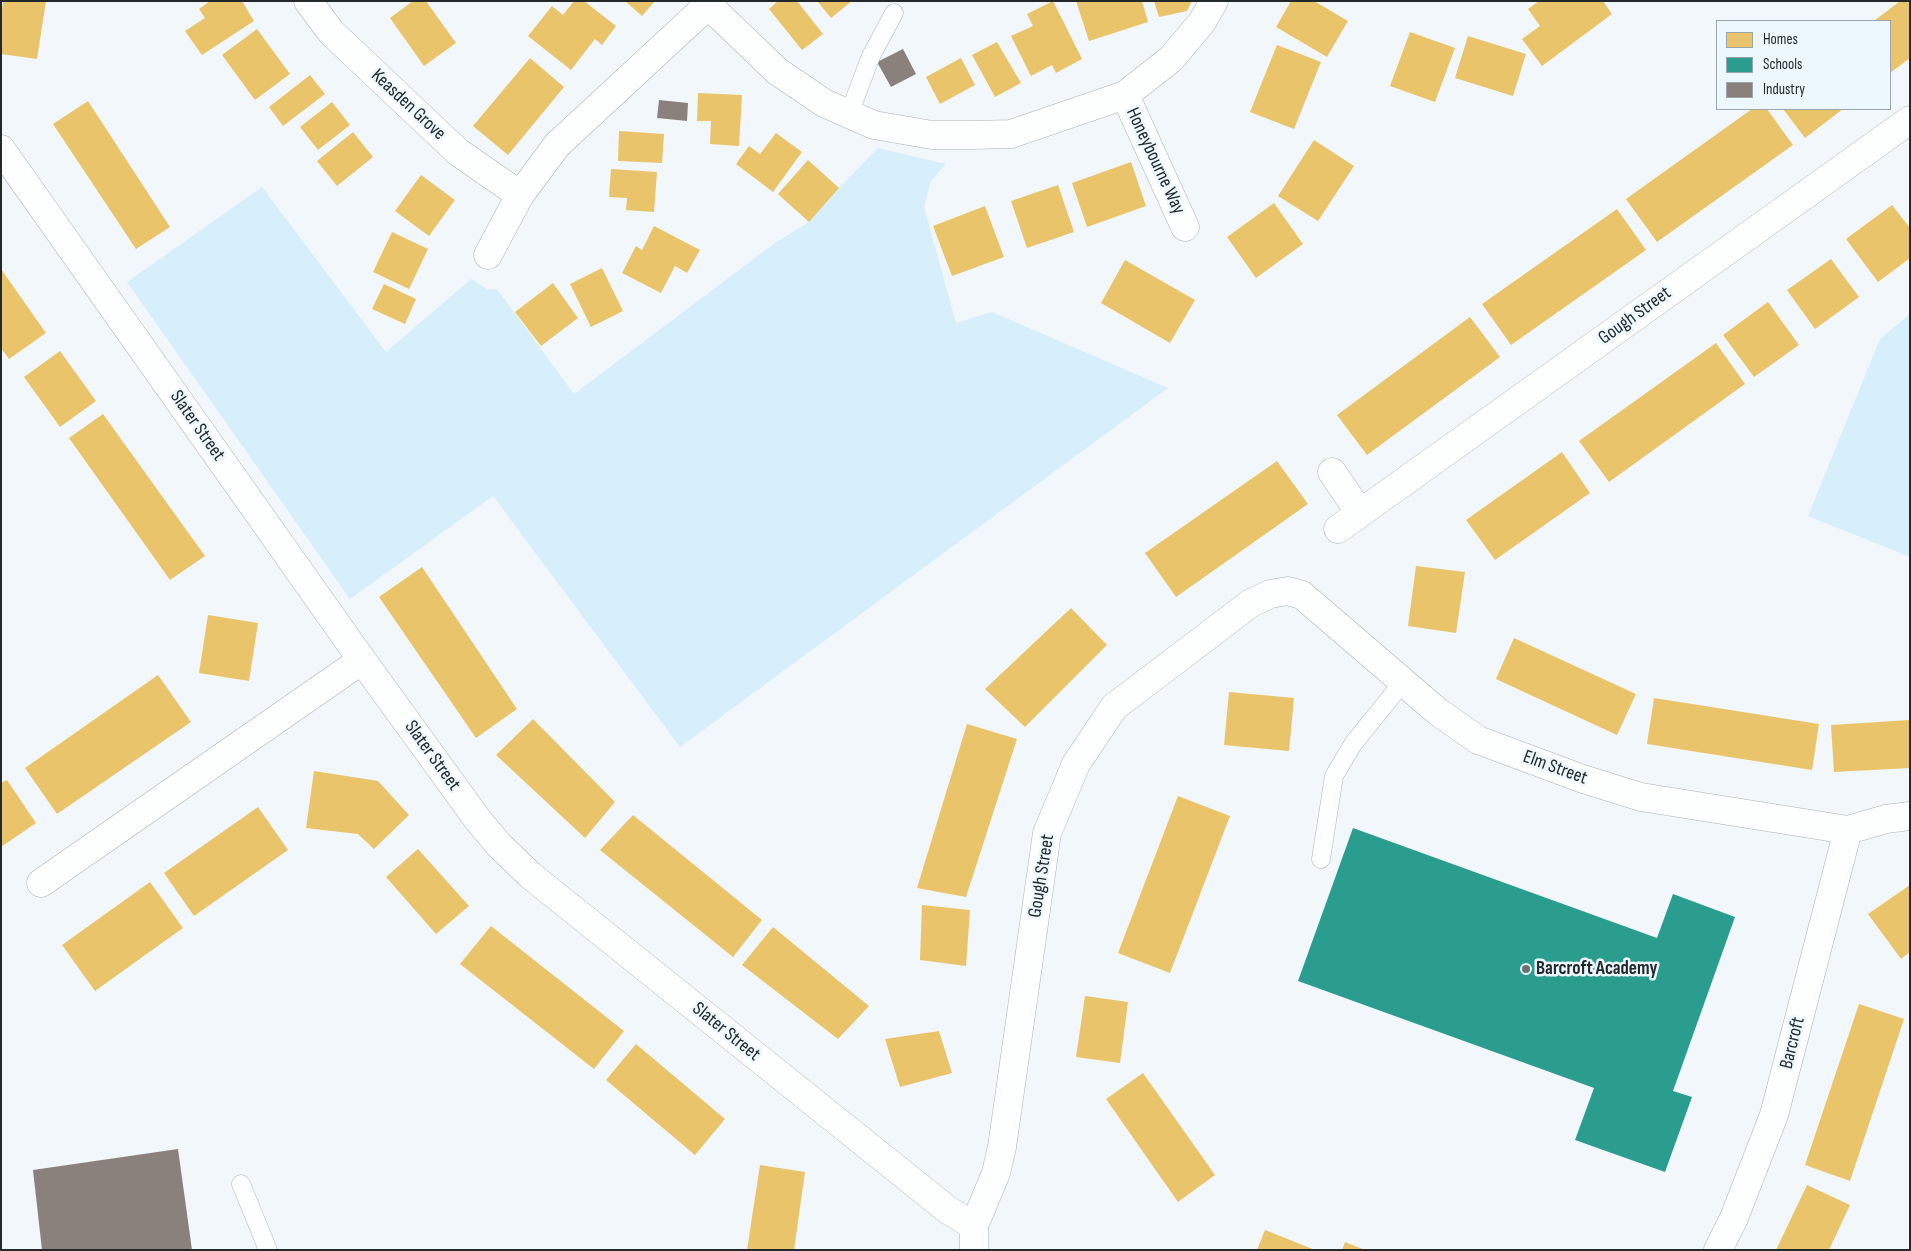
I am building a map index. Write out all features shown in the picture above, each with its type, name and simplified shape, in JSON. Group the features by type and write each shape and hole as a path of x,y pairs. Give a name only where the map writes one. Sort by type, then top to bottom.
{"street":[{"name":"Keasden Grove","path":"308,1 331,32 458,152 520,195"},
{"name":"Honeybourne Way","path":"706,4 778,71 824,103 874,125 932,135 1011,134 1125,95 1171,59 1202,22 1214,1"},
{"path":"488,255 520,195 557,145 706,4"},
{"name":"Honeybourne Way","path":"1125,95 1185,227"},
{"name":"Gough Street","path":"1338,529 1910,120"},
{"name":"Slater Street","path":"1,148 362,660 478,820 499,845 530,875 948,1210 974,1238"},
{"path":"1332,472 1360,513"},
{"name":"Elm Street","path":"1252,603 1270,594 1288,591 1302,595 1437,711 1478,740 1583,779 1642,797 1848,830 1886,819 1910,816"},
{"name":"Gough Street","path":"974,1238 996,1173 1002,1147 1047,833 1076,764 1114,707 1252,603"},
{"path":"41,883 362,660"},
{"name":"Barcroft","path":"1718,1250 1734,1218 1774,1115 1848,830"}],"lane":[{"path":"849,114 870,56 894,12"},
{"path":"1321,859 1334,776 1353,744 1403,682"},
{"path":"241,1184 268,1250"}],"shaded area":[{"path":"878,148 946,164 931,181 924,207 956,323 992,312 1168,388 680,747 493,496 350,599 127,282 262,187 386,352 471,279 487,289 497,289 574,394 775,243 809,222"},
{"path":"1910,314 1910,557 1808,516 1880,339"}],"building: Homes":[{"path":"3,1 46,1 37,59 1,54"},
{"path":"210,1 242,1 254,21 202,55 185,31 205,18 199,9"},
{"path":"413,1 426,1 456,43 424,66 390,18"},
{"path":"574,1 584,1 616,26 602,45 595,39 571,70 528,36 552,6 563,15"},
{"path":"625,1 655,1 642,16"},
{"path":"778,1 797,1 823,34 802,50 769,9"},
{"path":"817,1 852,1 831,18"},
{"path":"1053,1 1082,59 1056,73 1052,65 1031,76 1011,36 1033,26 1027,14"},
{"path":"1076,1 1142,1 1148,22 1089,41"},
{"path":"1154,1 1192,1 1187,11 1159,17"},
{"path":"1291,1 1314,1 1348,21 1327,57 1276,27"},
{"path":"1539,1 1603,1 1612,14 1542,66 1522,39 1540,26 1528,9"},
{"path":"1900,1 1908,1 1910,3 1910,58 1891,72 1891,20 1875,20"},
{"path":"257,29 290,74 255,100 222,55"},
{"path":"1410,32 1455,48 1435,102 1390,86"},
{"path":"1468,36 1526,54 1513,96 1455,78"},
{"path":"997,42 1021,83 995,97 972,55"},
{"path":"1277,45 1321,62 1294,129 1250,112"},
{"path":"530,58 564,87 508,155 473,126"},
{"path":"961,58 975,85 940,104 926,77"},
{"path":"310,75 325,94 283,126 269,107"},
{"path":"698,93 742,95 739,146 710,144 711,121 697,121"},
{"path":"88,101 170,227 136,249 53,124"},
{"path":"332,102 350,125 318,150 300,127"},
{"path":"1751,110 1768,110 1793,145 1657,242 1626,199"},
{"path":"1784,110 1842,110 1805,138"},
{"path":"619,131 664,134 662,163 618,161"},
{"path":"353,132 373,157 337,186 317,161"},
{"path":"776,133 802,152 773,192 736,164 749,146 760,154"},
{"path":"1314,140 1354,166 1318,221 1278,196"},
{"path":"808,160 839,188 809,222 778,194"},
{"path":"1131,162 1146,206 1087,227 1072,183"},
{"path":"611,169 657,172 654,212 626,210 627,198 609,197"},
{"path":"421,175 455,200 429,236 395,211"},
{"path":"1058,185 1074,232 1027,248 1011,201"},
{"path":"1274,203 1303,244 1256,278 1227,237"},
{"path":"1892,205 1910,228 1910,258 1878,282 1846,239"},
{"path":"985,206 1004,257 952,276 933,226"},
{"path":"1617,209 1646,250 1511,345 1482,304"},
{"path":"654,226 700,250 687,273 675,266 661,293 622,273 636,246 642,250"},
{"path":"392,232 428,249 409,289 373,272"},
{"path":"1831,259 1859,297 1815,329 1787,290"},
{"path":"1125,260 1195,300 1170,343 1101,303"},
{"path":"602,268 623,311 591,327 570,284"},
{"path":"1,269 46,333 9,359 1,348"},
{"path":"553,283 578,318 541,346 515,312"},
{"path":"384,284 416,299 405,324 372,309"},
{"path":"1768,302 1799,345 1754,377 1723,335"},
{"path":"1470,317 1500,357 1367,455 1337,415"},
{"path":"1716,343 1745,384 1609,482 1579,441"},
{"path":"60,351 96,401 60,427 24,377"},
{"path":"103,414 205,556 170,580 69,438"},
{"path":"1562,452 1590,493 1495,560 1466,520"},
{"path":"1277,461 1308,504 1176,597 1145,553"},
{"path":"1416,566 1465,572 1456,633 1408,626"},
{"path":"422,567 517,709 476,738 379,597"},
{"path":"1071,608 1107,645 1025,727 985,689"},
{"path":"208,615 258,623 249,681 199,673"},
{"path":"1514,638 1636,694 1617,735 1496,679"},
{"path":"158,675 191,722 57,814 25,768"},
{"path":"1229,692 1294,698 1289,751 1224,745"},
{"path":"1654,698 1819,724 1812,770 1647,744"},
{"path":"533,719 615,802 585,838 496,755"},
{"path":"1910,720 1910,768 1834,772 1831,725"},
{"path":"967,724 1017,739 966,897 917,888"},
{"path":"314,771 378,781 409,815 374,849 358,834 306,828"},
{"path":"7,780 36,823 1,847 1,783"},
{"path":"1178,796 1230,816 1170,973 1118,953"},
{"path":"258,807 288,850 194,916 164,873"},
{"path":"633,815 762,920 733,957 600,850"},
{"path":"418,849 469,906 436,934 386,877"},
{"path":"150,882 183,928 95,991 62,945"},
{"path":"1910,885 1910,952 1901,959 1868,914"},
{"path":"922,905 970,910 966,966 920,960"},
{"path":"491,926 624,1031 594,1069 460,964"},
{"path":"773,927 869,1006 838,1039 742,965"},
{"path":"1085,996 1128,1002 1120,1063 1076,1057"},
{"path":"1859,1004 1904,1019 1850,1181 1805,1165"},
{"path":"939,1031 952,1073 900,1087 885,1039"},
{"path":"636,1044 725,1119 695,1155 606,1080"},
{"path":"1143,1073 1215,1175 1178,1202 1106,1099"},
{"path":"760,1165 805,1172 794,1250 747,1250"},
{"path":"1807,1185 1850,1205 1829,1250 1776,1250"},
{"path":"1265,1230 1315,1250 1257,1250"},
{"path":"1345,1242 1365,1250 1342,1250"}],"building: Schools":[{"path":"1353,828 1657,938 1673,894 1735,917 1673,1091 1692,1097 1665,1172 1575,1140 1594,1088 1298,981"}],"building: Industry":[{"path":"903,49 916,74 891,87 877,62"},
{"path":"659,100 688,103 687,121 657,118"},
{"path":"178,1149 192,1250 42,1250 33,1170"}],"place":[{"name":"Barcroft Academy","path":"1526,969"}]}
